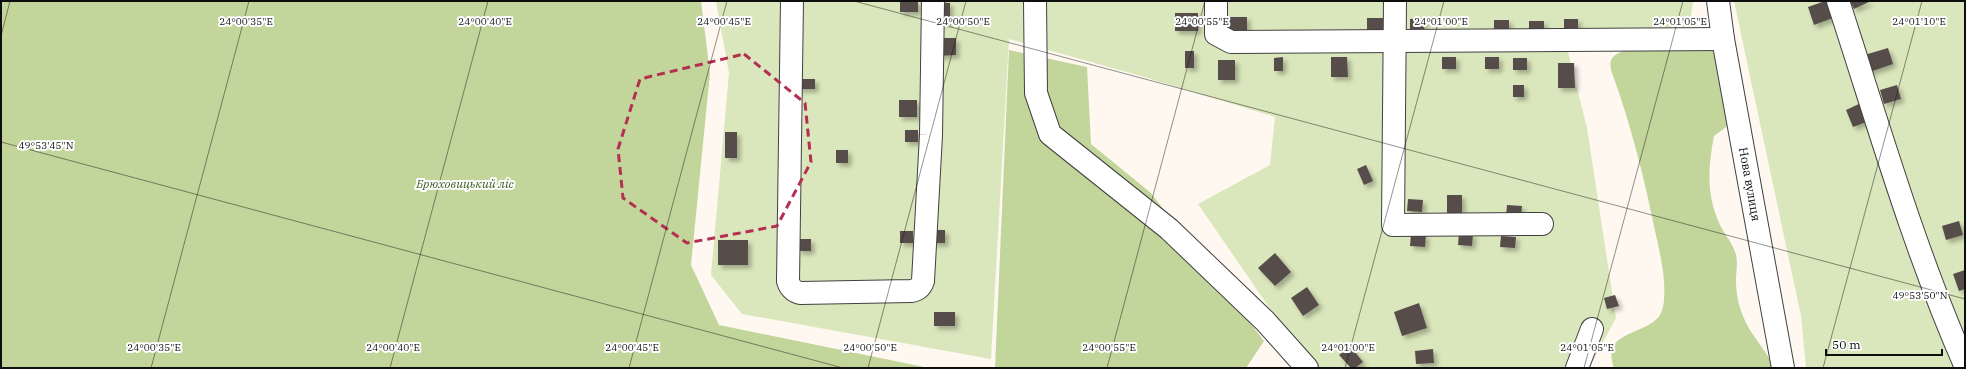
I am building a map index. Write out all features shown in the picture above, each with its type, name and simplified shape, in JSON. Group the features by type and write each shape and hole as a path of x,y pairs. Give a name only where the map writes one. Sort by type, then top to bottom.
{"street":[{"path":"792,1 788,281 790,287 794,291 800,293 911,291 917,290 921,286 923,280 931,134 933,1"},
{"path":"1035,1 1036,93 1050,134 1169,229 1265,321 1307,368"},
{"path":"1216,1 1216,34 1231,42 1723,39"},
{"path":"1395,1 1393,225 1542,224"},
{"name":"Нова вулиця","path":"1718,1 1723,39 1783,368"},
{"path":"1838,1 1907,216 1965,365"},
{"path":"1577,368 1592,329"}],"highlighted area":[{"path":"744,54 805,103 811,162 777,226 687,243 623,198 618,149 640,79"}],"green space":[{"name":"Брюховицький ліс","path":"1,1 701,1 710,73 691,265 719,325 929,368 1,368"},
{"path":"716,1 1693,1 1689,31 1566,44 1587,128 1616,318 1589,368 1311,368 1198,204 1270,165 1275,117 1141,76 1009,39 991,359 742,314 711,275 729,73"},
{"path":"1734,1 1965,1 1965,368 1806,368 1801,316"},
{"path":"1706,46 1715,51 1729,125 1714,136 1710,159 1710,192 1712,203 1720,225 1735,251 1737,261 1736,289 1741,312 1746,323 1774,368 1614,368 1611,356 1613,347 1626,335 1645,327 1660,315 1664,302 1664,292 1661,257 1646,190 1636,149 1611,70 1611,60 1614,56 1621,52 1644,47"},
{"path":"1009,50 1087,67 1091,144 1151,193 1264,341 1246,368 995,368"}],"building":[{"path":"900,1 918,1 918,12 900,12"},
{"path":"1825,1 1832,1 1838,16 1814,25 1808,7"},
{"path":"1850,1 1871,1 1854,9"},
{"path":"938,2 950,3 950,22 938,22"},
{"path":"1175,13 1198,13 1198,31 1175,31"},
{"path":"1229,17 1247,17 1247,34 1228,34"},
{"path":"1367,18 1385,18 1385,35 1367,35"},
{"path":"1424,18 1424,36 1410,36 1410,19"},
{"path":"1564,19 1578,19 1578,31 1564,31"},
{"path":"1494,20 1509,20 1509,32 1494,32"},
{"path":"1529,21 1544,21 1544,33 1529,33"},
{"path":"938,38 956,38 956,55 938,56"},
{"path":"1888,48 1893,64 1867,73 1861,56"},
{"path":"1185,51 1194,51 1194,68 1185,68"},
{"path":"1283,57 1283,71 1274,71 1274,58"},
{"path":"1331,57 1347,57 1348,77 1331,77"},
{"path":"1442,57 1456,57 1456,69 1442,69"},
{"path":"1485,57 1499,57 1499,69 1485,69"},
{"path":"1513,58 1527,58 1527,70 1513,70"},
{"path":"1218,60 1235,60 1235,80 1218,80"},
{"path":"1558,63 1574,63 1575,88 1558,88"},
{"path":"796,79 815,79 815,89 797,89"},
{"path":"1513,85 1524,85 1524,97 1513,97"},
{"path":"1897,85 1901,99 1884,104 1880,90"},
{"path":"899,100 917,100 917,117 899,117"},
{"path":"1861,103 1869,121 1853,127 1846,110"},
{"path":"905,130 918,130 918,142 905,142"},
{"path":"725,132 737,132 737,158 725,158"},
{"path":"836,150 848,150 848,163 836,163"},
{"path":"1366,165 1373,181 1364,185 1357,169"},
{"path":"1447,195 1462,195 1462,213 1447,213"},
{"path":"1408,199 1423,200 1422,212 1407,211"},
{"path":"1507,205 1522,206 1521,218 1506,217"},
{"path":"1959,221 1963,235 1946,240 1942,226"},
{"path":"932,230 945,230 945,243 932,243"},
{"path":"900,231 913,231 913,243 900,243"},
{"path":"1459,233 1473,234 1472,246 1458,245"},
{"path":"1411,234 1426,235 1425,247 1410,246"},
{"path":"1501,236 1516,237 1515,248 1500,247"},
{"path":"798,239 811,239 811,251 798,251"},
{"path":"718,240 748,240 748,265 718,265"},
{"path":"1275,253 1291,272 1275,286 1258,268"},
{"path":"1965,270 1965,289 1959,291 1953,274"},
{"path":"1307,287 1319,305 1303,316 1291,298"},
{"path":"1615,295 1619,306 1607,309 1604,298"},
{"path":"1419,303 1427,328 1402,336 1394,312"},
{"path":"934,312 955,312 955,326 934,326"},
{"path":"1350,346 1363,362 1355,368 1351,368 1339,355"},
{"path":"1433,349 1434,363 1416,364 1415,351"}]}
